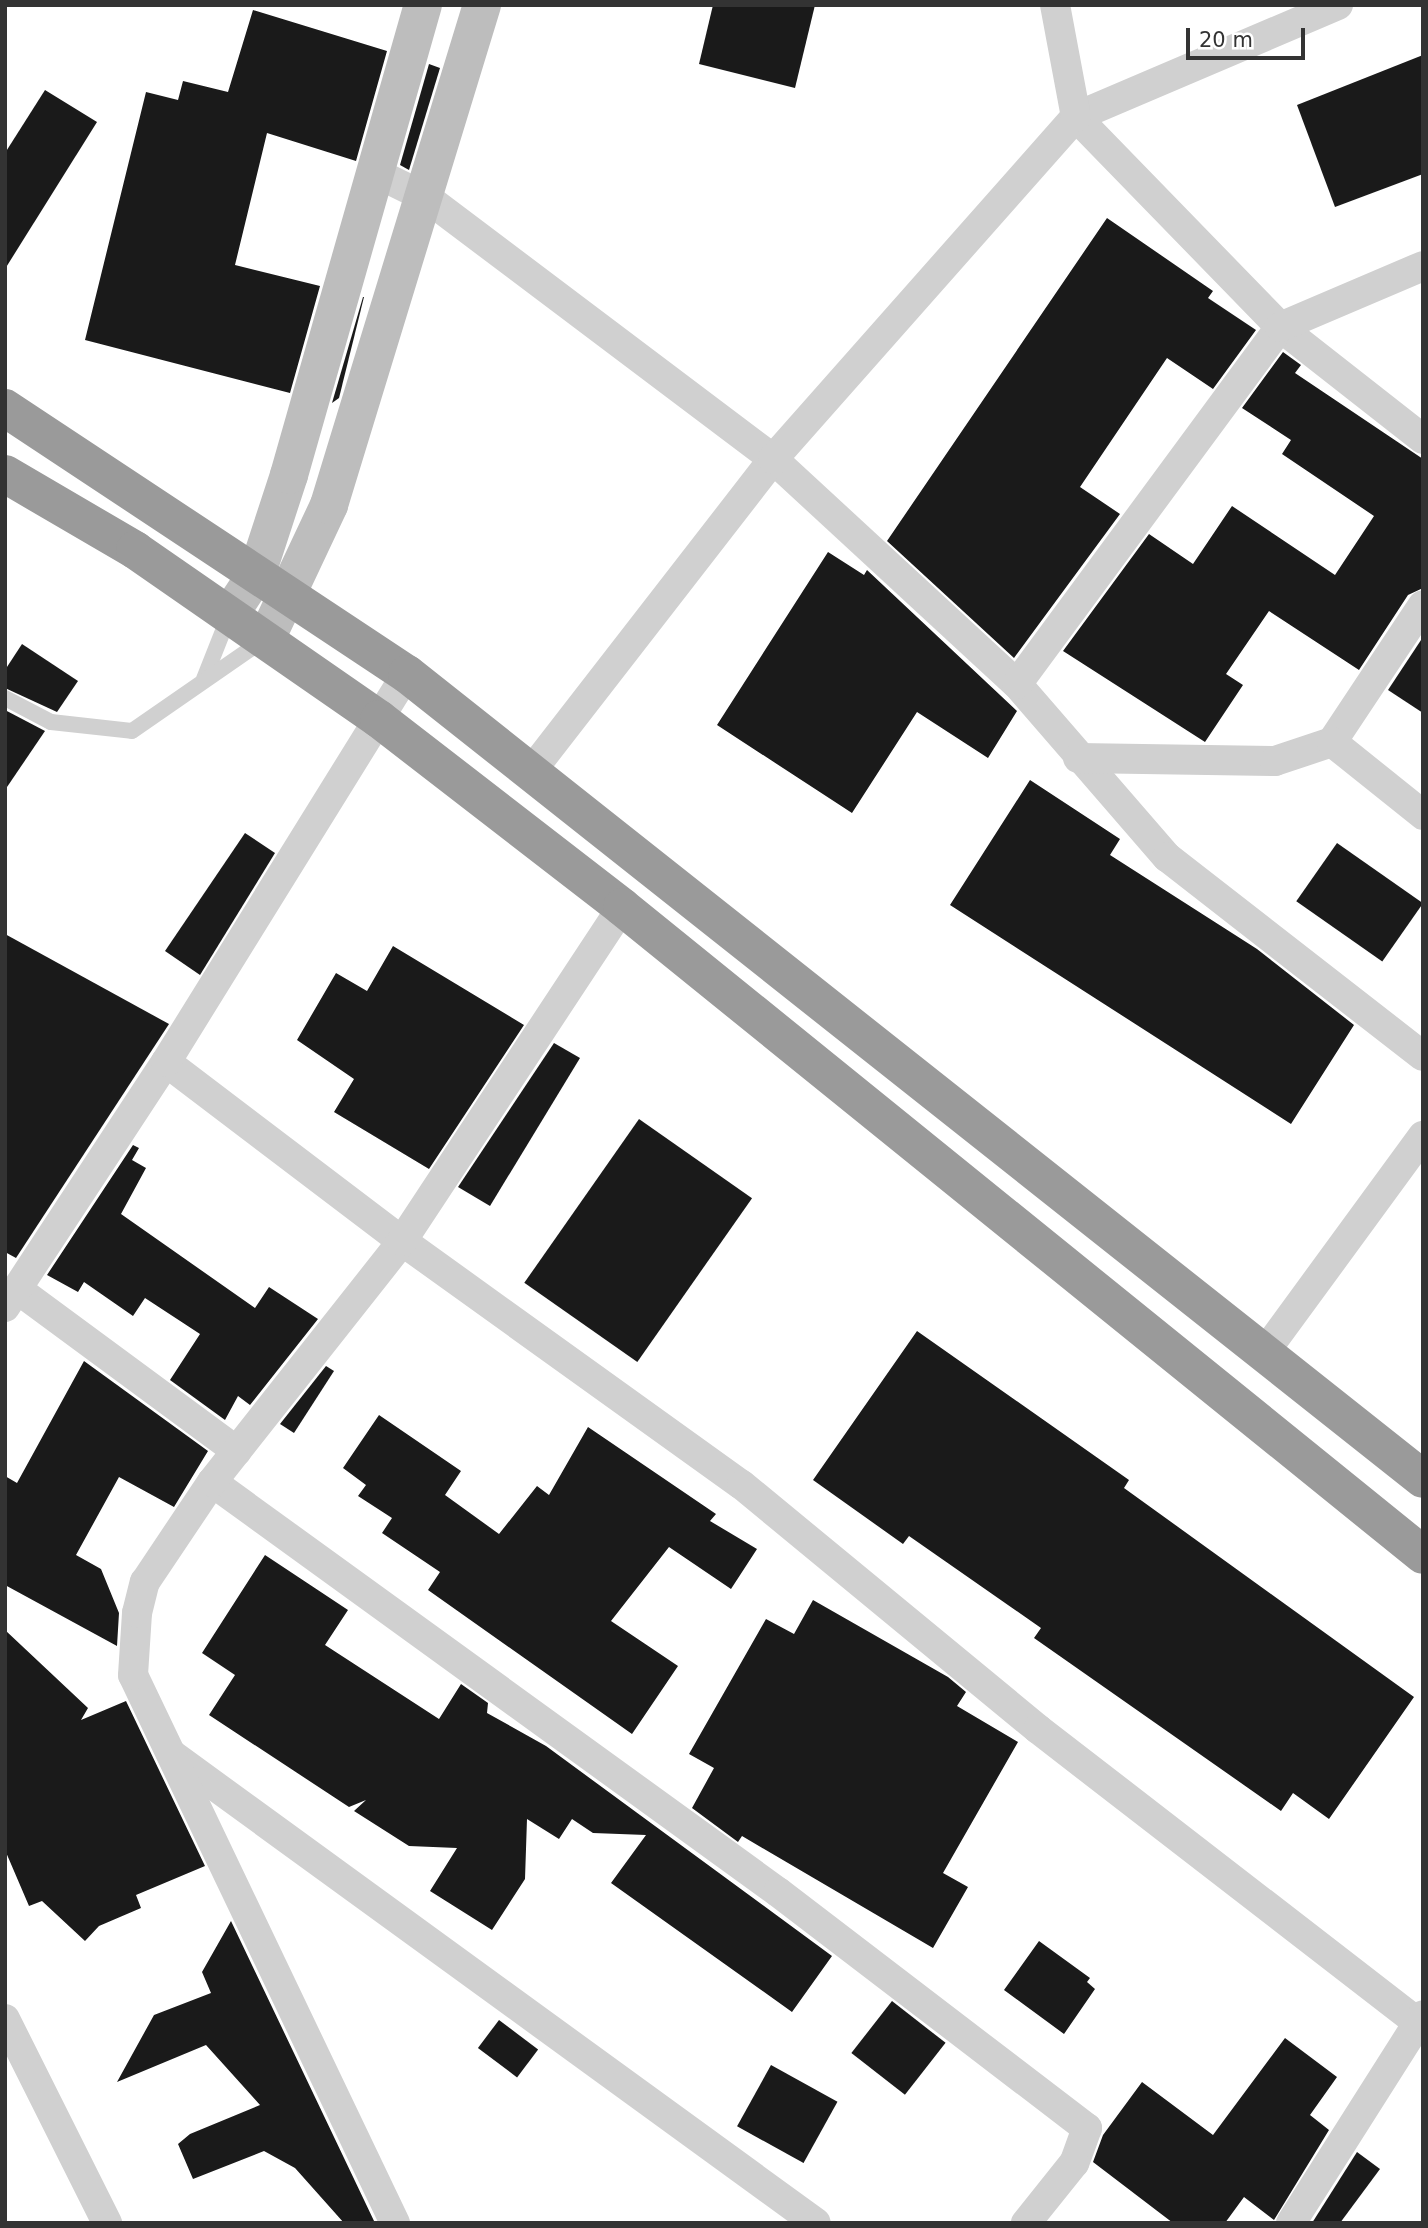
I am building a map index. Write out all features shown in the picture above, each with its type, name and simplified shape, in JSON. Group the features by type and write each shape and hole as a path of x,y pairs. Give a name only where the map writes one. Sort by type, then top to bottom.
{"highway":[{"path":"5,408 407,674 529,774 1423,1479"},
{"path":"5,474 267,637 379,719 622,906 1423,1555"}],"street":[{"path":"230,614 257,573 424,5"},
{"path":"267,637 329,505 427,198 482,5"},
{"path":"1055,5 1076,117 1280,327 1423,439"},
{"path":"529,774 773,459 1076,117 1338,5"},
{"path":"374,172 427,198 773,459 1017,684 1078,758 1167,857 1423,1056"},
{"path":"1017,684 1280,327 1423,266"},
{"path":"1078,758 1275,761 1332,742 1423,605"},
{"path":"237,1451 11,1298 166,1062 407,674"},
{"path":"1332,742 1423,815"},
{"path":"395,2223 133,1675 137,1614 145,1582 212,1482 402,1241 622,906"},
{"path":"166,1062 402,1241 742,1485 1038,1729 1421,2022 1291,2223"},
{"path":"1264,1353 1423,1136"},
{"path":"212,1482 778,1892 1087,2128 1074,2163 1026,2223"},
{"path":"168,1751 816,2223"},
{"path":"5,2019 107,2223"}],"lane":[{"path":"204,679 230,614"},
{"path":"5,698 51,722 132,731 267,637"}],"building":[{"path":"713,5 815,5 795,88 699,64"},
{"path":"253,10 387,51 356,161 267,133 235,265 320,286 290,393 85,340 146,92 178,100 183,81 228,92"},
{"path":"1423,55 1423,174 1335,207 1297,105"},
{"path":"429,64 440,68 409,170 400,165"},
{"path":"45,90 97,122 5,269 5,153"},
{"path":"1107,218 1213,291 1208,298 1256,330 1213,389 1167,358 1080,487 1120,514 1014,658 887,541"},
{"path":"363,297 339,398 332,403"},
{"path":"1283,352 1301,365 1295,373 1423,459 1423,588 1408,595 1359,670 1269,611 1226,674 1243,685 1205,742 1063,651 1149,534 1193,564 1232,506 1335,575 1374,516 1282,454 1291,440 1242,408"},
{"path":"828,552 864,575 867,570 1017,711 988,758 917,712 852,813 717,725"},
{"path":"1423,637 1423,713 1388,690"},
{"path":"22,644 78,681 57,712 5,688 5,670"},
{"path":"5,710 45,731 5,790"},
{"path":"1030,780 1120,839 1110,855 1257,949 1354,1025 1291,1124 950,905"},
{"path":"245,833 275,853 200,975 165,951"},
{"path":"1337,843 1423,903 1382,961 1296,901"},
{"path":"5,934 169,1024 16,1258 5,1252"},
{"path":"393,946 524,1025 429,1169 334,1112 354,1079 297,1040 336,973 367,991"},
{"path":"554,1043 580,1058 490,1206 458,1187"},
{"path":"639,1119 752,1198 637,1362 524,1283"},
{"path":"133,1145 139,1148 132,1160 146,1168 121,1214 255,1308 269,1287 318,1319 250,1405 238,1396 225,1420 170,1380 200,1334 145,1298 133,1316 84,1282 78,1292 47,1275"},
{"path":"917,1331 1129,1480 1124,1488 1414,1697 1329,1819 1293,1793 1281,1811 1034,1638 1041,1628 909,1536 903,1544 813,1480"},
{"path":"84,1361 208,1451 174,1507 119,1477 76,1555 101,1569 119,1613 117,1646 5,1585 5,1476 17,1483"},
{"path":"326,1366 334,1371 294,1433 280,1424"},
{"path":"379,1415 461,1471 445,1495 499,1534 537,1486 549,1495 588,1427 716,1514 710,1521 757,1549 731,1589 669,1547 611,1621 678,1666 632,1734 428,1590 440,1572 382,1533 392,1518 358,1496 366,1485 343,1468"},
{"path":"265,1555 348,1610 325,1645 439,1719 461,1684 488,1703 487,1713 546,1746 832,1956 792,2012 611,1883 646,1835 593,1833 572,1819 559,1839 527,1819 525,1879 492,1930 430,1891 457,1848 409,1846 354,1811 366,1800 349,1807 209,1715 235,1675 202,1653"},
{"path":"813,1600 948,1677 966,1692 957,1706 1018,1742 943,1873 968,1887 933,1948 742,1836 738,1842 692,1808 714,1768 689,1754 766,1619 794,1634"},
{"path":"5,1630 88,1708 81,1720 126,1701 205,1866 136,1895 141,1908 99,1926 85,1941 42,1901 29,1906 5,1850"},
{"path":"231,1921 375,2223 344,2223 295,2168 264,2151 193,2179 178,2144 190,2134 260,2105 206,2045 117,2082 154,2015 211,1993 202,1972"},
{"path":"1039,1941 1090,1978 1087,1982 1095,1989 1064,2034 1004,1990"},
{"path":"892,2001 946,2043 905,2095 851,2053"},
{"path":"499,2020 538,2049 517,2077 478,2048"},
{"path":"1285,2038 1337,2077 1310,2115 1329,2130 1274,2220 1244,2197 1225,2223 1173,2223 1093,2162 1103,2135 1142,2082 1213,2135"},
{"path":"771,2065 837,2102 804,2163 737,2126"},
{"path":"1357,2152 1380,2169 1340,2223 1312,2223"}]}
